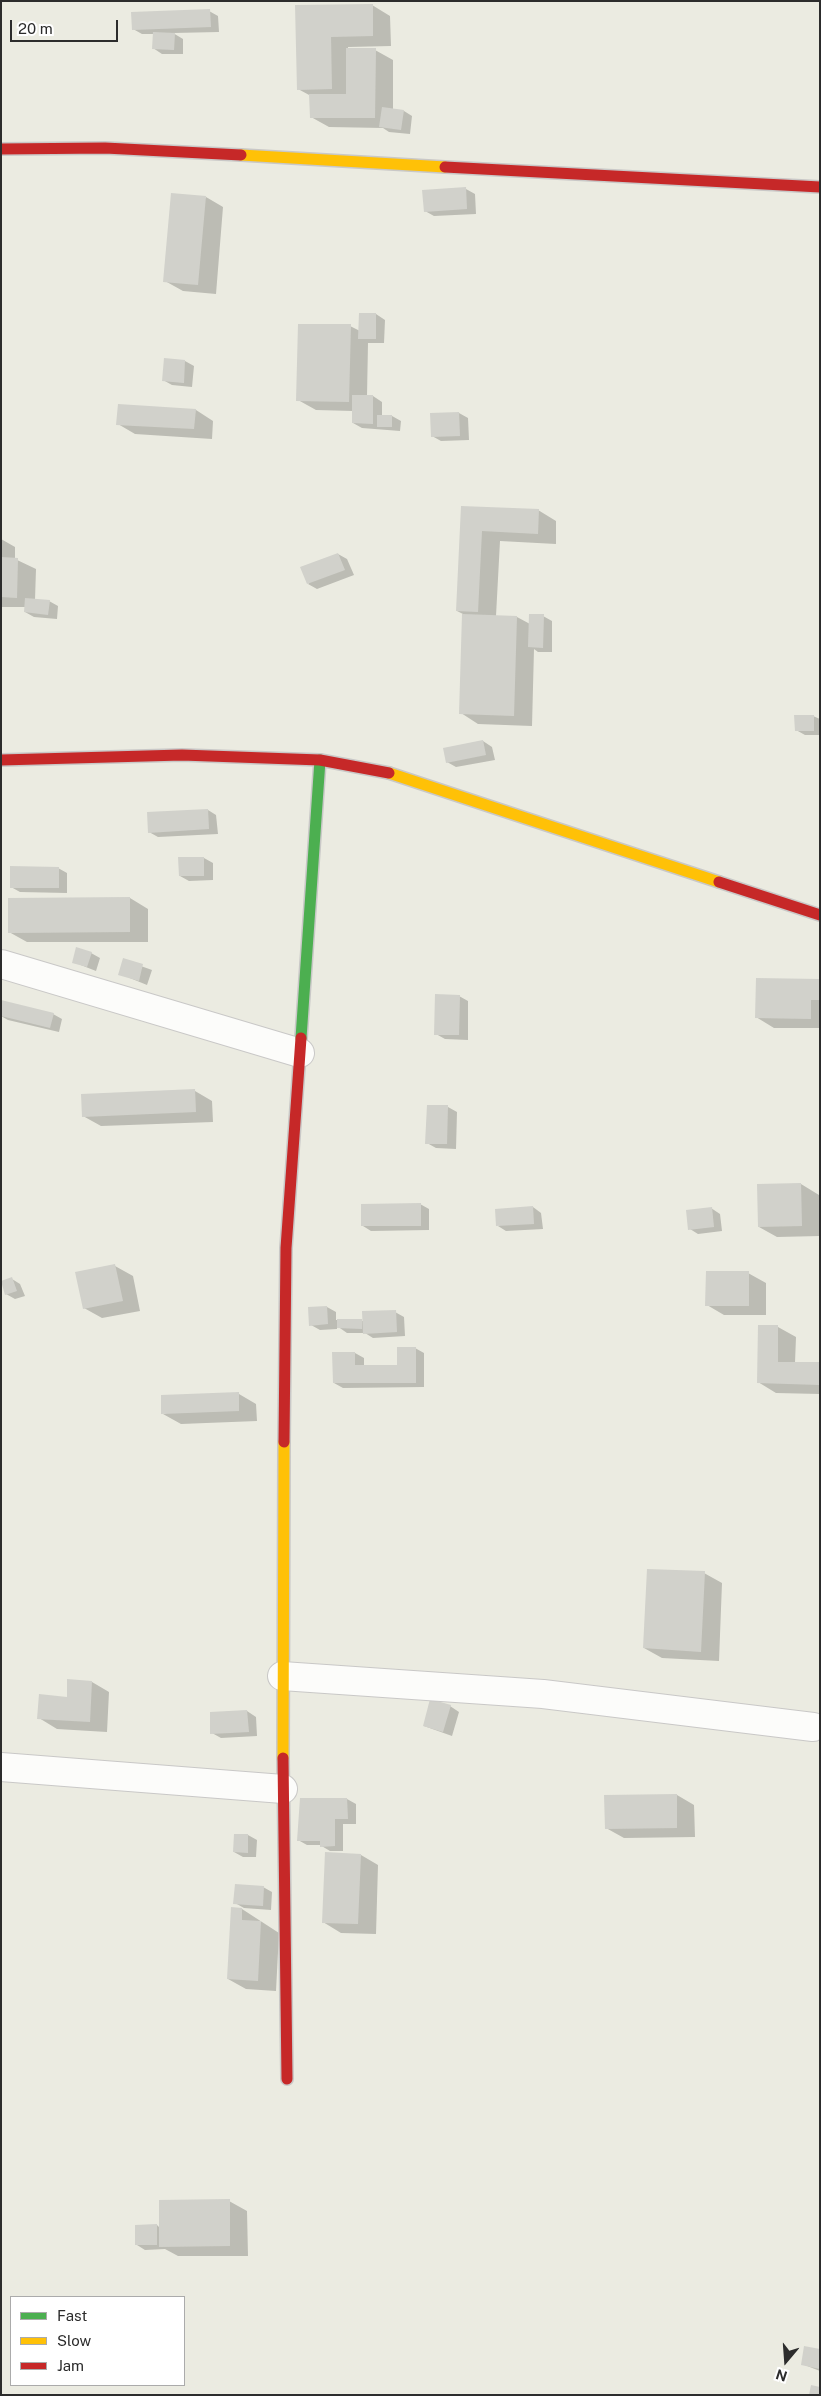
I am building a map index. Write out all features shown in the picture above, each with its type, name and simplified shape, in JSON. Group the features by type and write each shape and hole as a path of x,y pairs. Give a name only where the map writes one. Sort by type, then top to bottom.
{"street":[{"path":"1,149 105,148 820,187"},
{"path":"1,760 182,755 320,760 389,773 820,915"},
{"path":"287,2079 282,1676 286,1248 320,760"},
{"path":"1,964 300,1053"},
{"path":"282,1676 543,1694 813,1727"},
{"path":"1,1767 283,1789"}],"building":[{"path":"373,4 373,36 331,37 332,89 297,90 295,5"},
{"path":"210,9 211,27 132,30 131,12"},
{"path":"153,32 175,33 174,50 152,49"},
{"path":"346,48 376,48 375,118 310,118 309,94 346,94"},
{"path":"382,107 404,110 401,130 379,127"},
{"path":"466,187 467,209 424,212 422,190"},
{"path":"171,193 206,196 198,285 163,282"},
{"path":"359,313 376,313 376,339 358,339"},
{"path":"298,324 351,324 349,402 296,401"},
{"path":"164,358 185,360 184,383 162,381"},
{"path":"352,395 373,395 373,424 352,423"},
{"path":"118,404 196,409 194,429 116,425"},
{"path":"459,412 460,436 431,437 430,413"},
{"path":"377,415 392,415 392,427 377,427"},
{"path":"461,506 539,509 538,534 482,531 478,612 456,611"},
{"path":"338,553 345,570 307,584 300,567"},
{"path":"1,557 18,558 17,598 1,597"},
{"path":"25,598 50,600 48,615 24,612"},
{"path":"462,614 517,616 514,716 459,714"},
{"path":"529,614 544,614 543,648 528,647"},
{"path":"794,715 814,715 814,731 795,731"},
{"path":"483,740 486,755 446,763 443,748"},
{"path":"208,809 209,829 148,833 147,812"},
{"path":"178,857 204,857 204,876 179,876"},
{"path":"10,866 59,867 59,888 10,888"},
{"path":"130,897 130,932 8,933 8,898"},
{"path":"76,947 92,952 87,967 72,963"},
{"path":"123,958 143,964 139,981 118,975"},
{"path":"756,978 820,979 820,1000 811,1000 811,1019 755,1018"},
{"path":"435,994 460,995 459,1035 434,1035"},
{"path":"1,1000 54,1013 50,1028 1,1016"},
{"path":"195,1089 196,1112 82,1117 81,1094"},
{"path":"427,1105 448,1105 447,1144 425,1144"},
{"path":"801,1183 802,1226 758,1227 757,1184"},
{"path":"421,1203 421,1226 361,1226 361,1204"},
{"path":"533,1206 534,1224 496,1226 495,1209"},
{"path":"712,1207 714,1227 688,1230 686,1210"},
{"path":"115,1264 123,1301 83,1309 75,1272"},
{"path":"706,1271 749,1271 749,1306 705,1306"},
{"path":"12,1277 17,1291 5,1295 1,1281"},
{"path":"327,1306 328,1324 309,1326 308,1307"},
{"path":"396,1310 397,1332 363,1334 362,1311"},
{"path":"337,1319 362,1319 362,1329 337,1328"},
{"path":"758,1325 778,1325 778,1362 820,1362 820,1385 757,1383"},
{"path":"397,1347 416,1347 416,1383 333,1383 332,1352 355,1352 355,1365 397,1365"},
{"path":"239,1392 239,1411 161,1414 161,1395"},
{"path":"647,1569 705,1571 701,1652 643,1648"},
{"path":"67,1679 92,1681 90,1722 37,1719 39,1694 67,1697"},
{"path":"430,1699 451,1705 443,1732 423,1726"},
{"path":"247,1710 249,1732 210,1734 210,1712"},
{"path":"677,1794 677,1828 605,1829 604,1795"},
{"path":"300,1798 347,1798 348,1819 335,1819 335,1846 320,1847 320,1841 297,1841"},
{"path":"234,1834 248,1834 248,1853 233,1852"},
{"path":"325,1852 361,1854 358,1924 322,1923"},
{"path":"235,1884 264,1886 263,1906 233,1904"},
{"path":"231,1907 242,1908 242,1920 261,1921 258,1981 227,1979"},
{"path":"230,2199 230,2246 159,2247 159,2200"},
{"path":"157,2224 157,2245 135,2245 135,2225"},
{"path":"804,2346 820,2349 820,2369 801,2365"},
{"path":"811,2385 820,2387 820,2395 809,2395"}],"traffic: fast":[{"path":"301,1038 320,760"}],"traffic: slow":[{"path":"241,155 445,167"},
{"path":"389,773 719,882"},
{"path":"283,1758 284,1442"}],"traffic: jam":[{"path":"1,149 105,148 241,155"},
{"path":"445,167 820,187"},
{"path":"1,760 182,755 320,760 389,773"},
{"path":"719,882 820,915"},
{"path":"284,1442 286,1248 301,1038"},
{"path":"283,1758 287,2079"}]}
